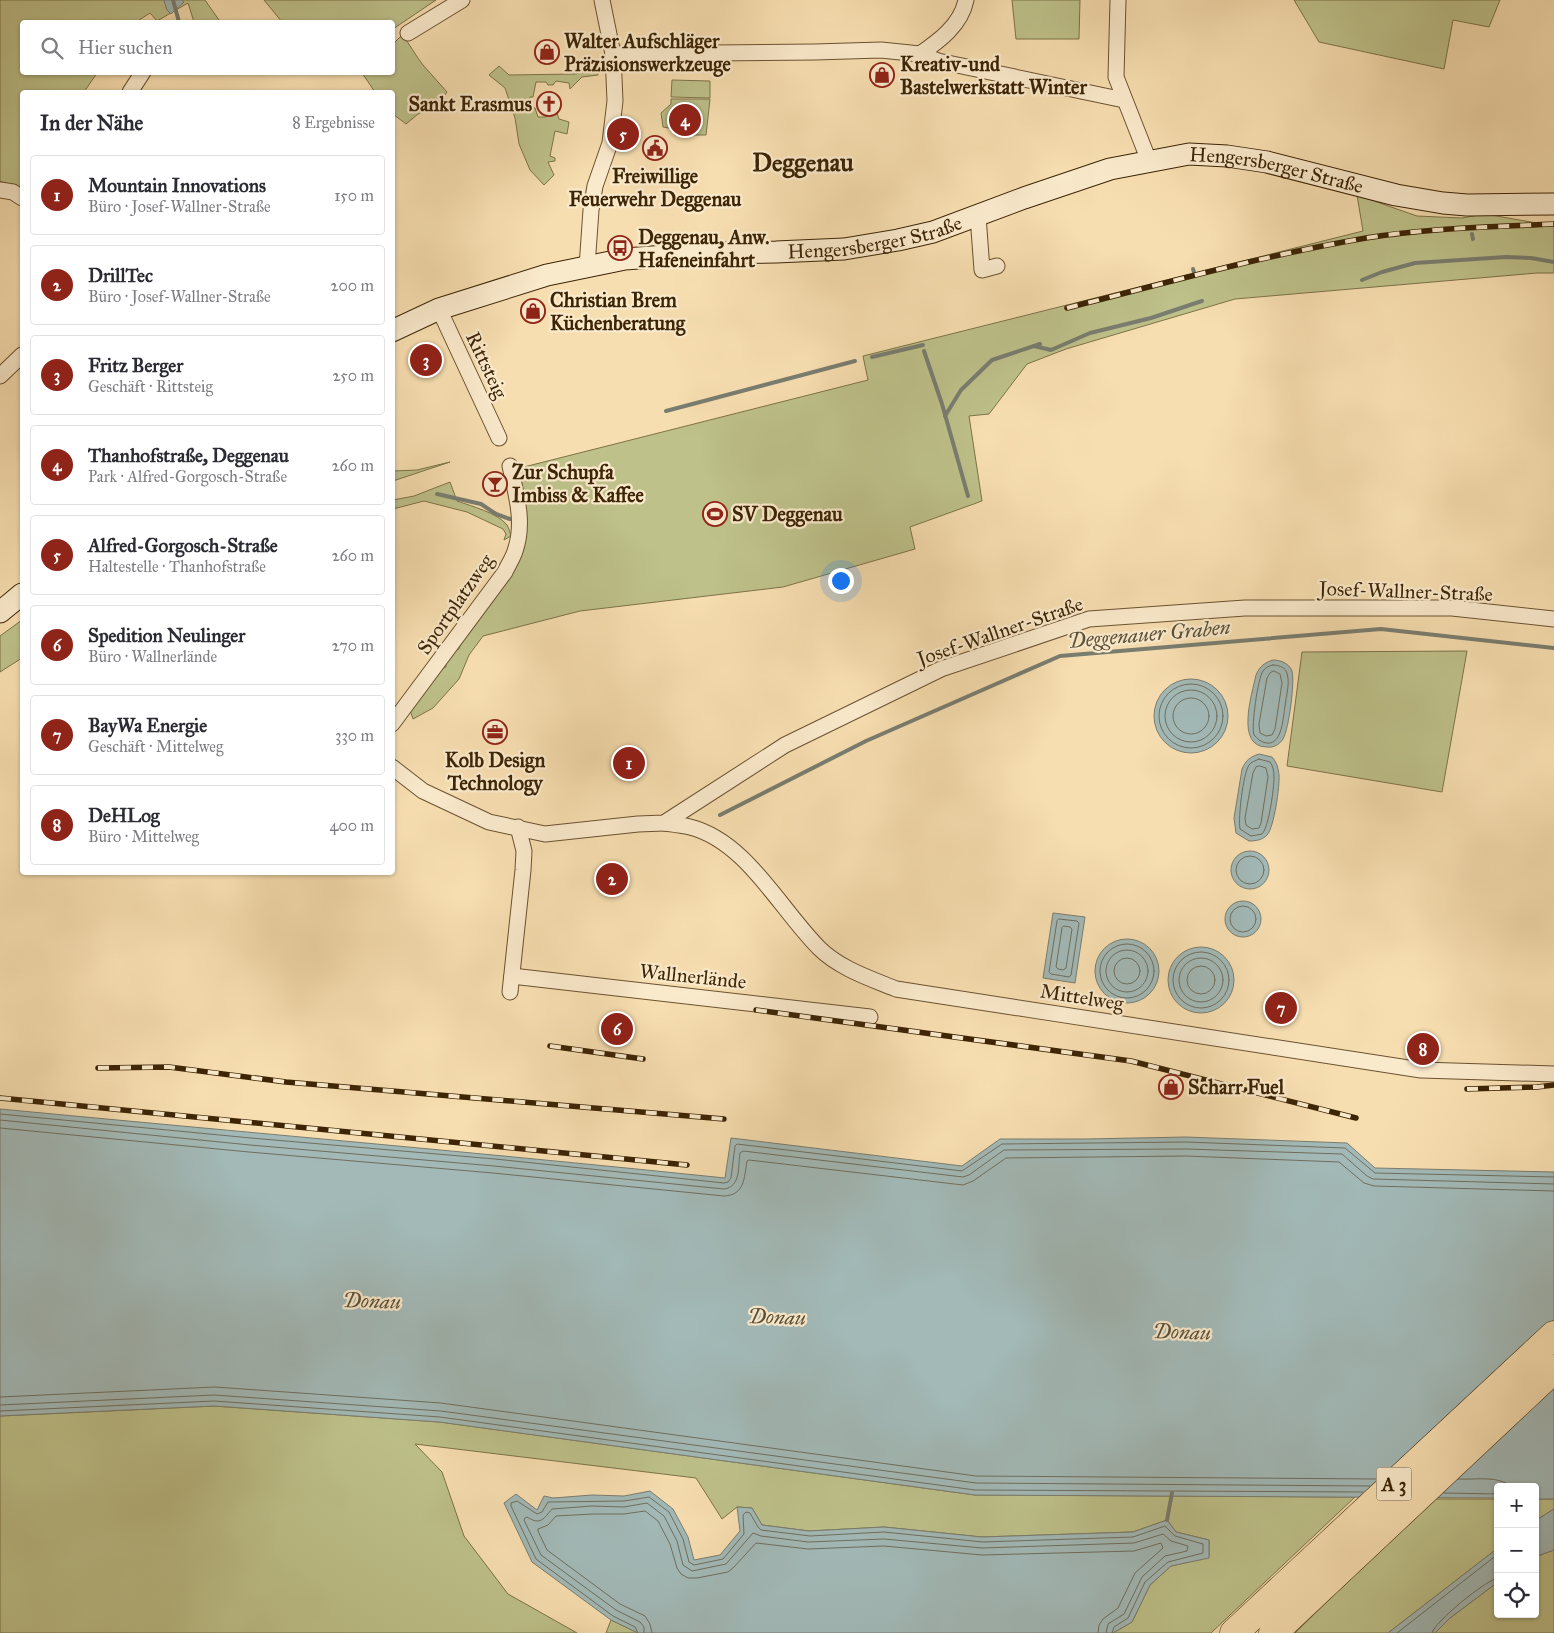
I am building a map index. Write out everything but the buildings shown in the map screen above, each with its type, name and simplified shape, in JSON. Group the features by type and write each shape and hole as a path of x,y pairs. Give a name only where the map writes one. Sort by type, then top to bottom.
{"highway":[{"name":"A 3","path":"1234,1633 1554,1335"},
{"name":"A 3","path":"1273,1633 1554,1369"}],"main road":[{"name":"Hengersberger Straße","path":"395,330 439,309 547,275 625,260 664,256 844,249 933,232 1024,198 1110,169 1189,154 1227,156 1267,162 1396,195 1443,204 1554,204"},
{"path":"0,612 20,596"}],"street":[{"path":"408,33 462,0"},
{"path":"587,267 591,210 595,186 610,143 613,124 613,54 602,0"},
{"path":"920,54 938,42 952,28 964,9 966,0"},
{"path":"1118,0 1116,77 1149,161"},
{"path":"613,54 881,50 920,54 938,61 1124,100"},
{"path":"131,90 141,75"},
{"path":"0,190 13,192 20,197"},
{"name":"Hengersberger Straße","path":"978,216 982,270 997,266"},
{"name":"Rittsteig","path":"439,309 499,438"},
{"path":"0,376 20,356"},
{"name":"Sportplatzweg","path":"395,720 505,572 516,550 520,527 518,502 510,466"},
{"name":"Josef-Wallner-Straße","path":"664,823 785,745 941,669 1090,619 1245,608 1452,608 1554,620"},
{"path":"395,769 422,791 489,822 544,834 664,823"},
{"name":"Mittelweg","path":"664,823 690,827 704,832 730,848 741,856 820,949 845,966 896,989 1421,1070 1554,1074"},
{"path":"510,992 524,851 518,828"},
{"name":"Wallnerlände","path":"512,976 870,1017"}],"green space":[{"path":"0,0 205,0 219,20 193,20 188,3 159,20 156,20 150,13 139,20 20,20 20,75 96,75 85,90 20,90 20,189 0,181"},
{"path":"264,0 436,0 395,28 395,20 280,20"},
{"path":"1012,0 1080,0 1079,39 1016,39"},
{"path":"1294,0 1500,0 1489,27 1453,20 1444,69 1319,42"},
{"path":"402,35 423,65 447,92 439,103 418,114 406,124 395,116 395,90 374,90 363,75 395,75 395,42"},
{"path":"584,62 599,66 598,75 582,77 570,89 569,83 556,81 553,85 548,85 546,82 536,82 533,97 530,97 530,106 535,108 538,117 546,117 547,113 557,113 559,119 569,122 567,134 555,131 550,156 555,158 555,161 548,162 554,175 544,185 530,170 519,144 515,118 505,88 489,75 499,66 509,75 576,74 583,71"},
{"path":"672,80 710,81 710,98 671,97"},
{"path":"671,99 710,99 706,135 675,135 674,129 663,127 661,113 671,104"},
{"path":"1357,195 1417,216 1462,218 1485,214 1554,226 1554,273 1235,299 1066,349 1027,364 989,414 969,416 982,501 910,527 915,549 783,587 580,611 483,636 469,655 459,679 433,708 413,719 410,710 427,686 434,680 437,671 446,667 450,652 459,649 462,639 469,634 457,624 516,550 516,469 868,380 863,356 1363,231"},
{"path":"450,462 395,480 395,471 417,470"},
{"path":"450,482 457,501 484,510 497,517 507,525 511,536 504,540 506,534 503,529 467,512 424,501 395,508 395,500 414,496"},
{"path":"20,621 20,659 0,672 0,636"},
{"path":"1467,651 1442,792 1287,766 1302,652"},
{"path":"214,1406 440,1422 975,1495 1355,1497 1211,1633 1113,1633 1132,1622 1150,1585 1171,1566 1209,1557 1209,1540 1176,1532 1167,1520 1133,1532 982,1537 884,1527 809,1531 762,1525 752,1508 737,1507 722,1519 696,1478 415,1444 442,1472 464,1536 508,1594 577,1633 0,1633 0,1416"},
{"path":"1431,1499 1494,1499 1494,1551 1388,1633 1295,1633"},
{"path":"1539,1499 1554,1499 1554,1509 1539,1518"},
{"path":"1554,1550 1554,1633 1435,1633 1450,1618 1494,1585 1494,1618 1539,1618 1539,1556"},
{"path":"611,1620 638,1633 606,1633"}],"water":[{"path":"165,0 182,0 184,2 171,14 167,10"},
{"path":"1273,660 1281,661 1289,666 1292,671 1293,684 1285,734 1280,742 1270,747 1257,745 1251,738 1248,729 1248,718 1256,675 1263,665"},
{"path":"1191,679 1212,685 1222,695 1228,716 1222,737 1212,747 1191,753 1170,747 1160,737 1154,716 1160,695 1170,685"},
{"path":"1259,754 1272,757 1275,761 1278,767 1279,788 1270,831 1263,838 1249,841 1236,833 1234,818 1242,769 1249,759"},
{"path":"1250,851 1263,857 1269,870 1263,883 1250,889 1237,883 1231,870 1237,857"},
{"path":"1243,901 1250,902 1256,906 1260,912 1260,926 1256,932 1250,936 1243,937 1236,936 1230,932 1226,926 1225,919 1226,912 1230,906 1236,902"},
{"path":"1053,913 1085,917 1075,983 1043,978"},
{"path":"1127,939 1139,941 1150,948 1157,959 1159,971 1157,983 1150,994 1139,1001 1127,1003 1115,1001 1104,994 1097,983 1095,971 1097,959 1104,948 1115,941"},
{"path":"1201,947 1214,949 1224,957 1232,967 1234,980 1232,993 1224,1003 1214,1011 1201,1013 1188,1011 1178,1003 1170,993 1168,980 1170,967 1178,957 1188,949"},
{"name":"Donau","path":"0,1109 725,1178 731,1138 962,1166 1000,1139 1186,1137 1347,1143 1375,1168 1554,1172 1554,1499 1539,1499 1539,1483 1494,1483 1494,1498 975,1495 439,1422 214,1406 0,1416"},
{"path":"650,1491 673,1509 688,1537 694,1560 720,1555 740,1531 737,1507 752,1508 762,1525 809,1531 884,1527 982,1537 1133,1532 1167,1520 1176,1532 1209,1540 1209,1558 1171,1566 1150,1585 1132,1622 1113,1633 638,1633 611,1620 532,1562 504,1503 516,1494 537,1510 544,1496 553,1498 592,1495 624,1496"},
{"path":"1554,1509 1554,1550 1539,1556 1539,1528 1539,1518"},
{"path":"1494,1551 1494,1585 1450,1618 1435,1633 1388,1633"}],"waterway":[{"path":"173,0 178,20"},
{"path":"1472,234 1473,239"},
{"path":"1362,280 1382,272 1415,263 1506,257 1531,258 1554,262"},
{"path":"1034,346 1051,350 1090,333 1151,318 1202,301"},
{"path":"945,416 961,390 992,360 1040,344"},
{"path":"872,357 923,345"},
{"path":"924,351 942,404 968,496"},
{"path":"666,411 855,361"},
{"name":"Deggenauer Graben","path":"437,494 481,504 496,514 510,519"},
{"name":"Deggenauer Graben","path":"720,815 866,741 1060,656 1381,629 1554,648"},
{"path":"1167,1520 1172,1493"}],"railway":[{"path":"1067,308 1253,261 1366,238 1436,230 1554,224"},
{"path":"756,1010 1131,1061 1356,1118"},
{"path":"550,1046 643,1059"},
{"path":"98,1068 169,1067 286,1082 724,1119"},
{"path":"1467,1089 1554,1085"},
{"path":"0,1098 687,1165"}],"place":[{"name":"Walter Aufschläger Präzisionswerkzeuge","path":"547,52"},
{"name":"Kreativ-und Bastelwerkstatt Winter","path":"882,75"},
{"name":"Sankt Erasmus","path":"549,104"},
{"name":"Thanhofstraße, Deggenau","path":"685,120"},
{"name":"Alfred-Gorgosch-Straße","path":"623,134"},
{"name":"Freiwillige Feuerwehr Deggenau","path":"655,148"},
{"name":"Deggenau, Anw. Hafeneinfahrt","path":"620,248"},
{"name":"Christian Brem Küchenberatung","path":"533,311"},
{"name":"Fritz Berger","path":"426,360"},
{"name":"Zur Schupfa Imbiss & Kaffee","path":"495,484"},
{"name":"SV Deggenau","path":"715,514"},
{"name":"Kolb Design Technology","path":"495,732"},
{"name":"Mountain Innovations","path":"629,763"},
{"name":"DrillTec","path":"612,879"},
{"name":"BayWa Energie","path":"1281,1008"},
{"name":"Spedition Neulinger","path":"617,1029"},
{"name":"DeHLog","path":"1423,1049"},
{"name":"Scharr Fuel","path":"1171,1087"}],"district":[{"name":"Deggenau","path":"803,162"}]}
